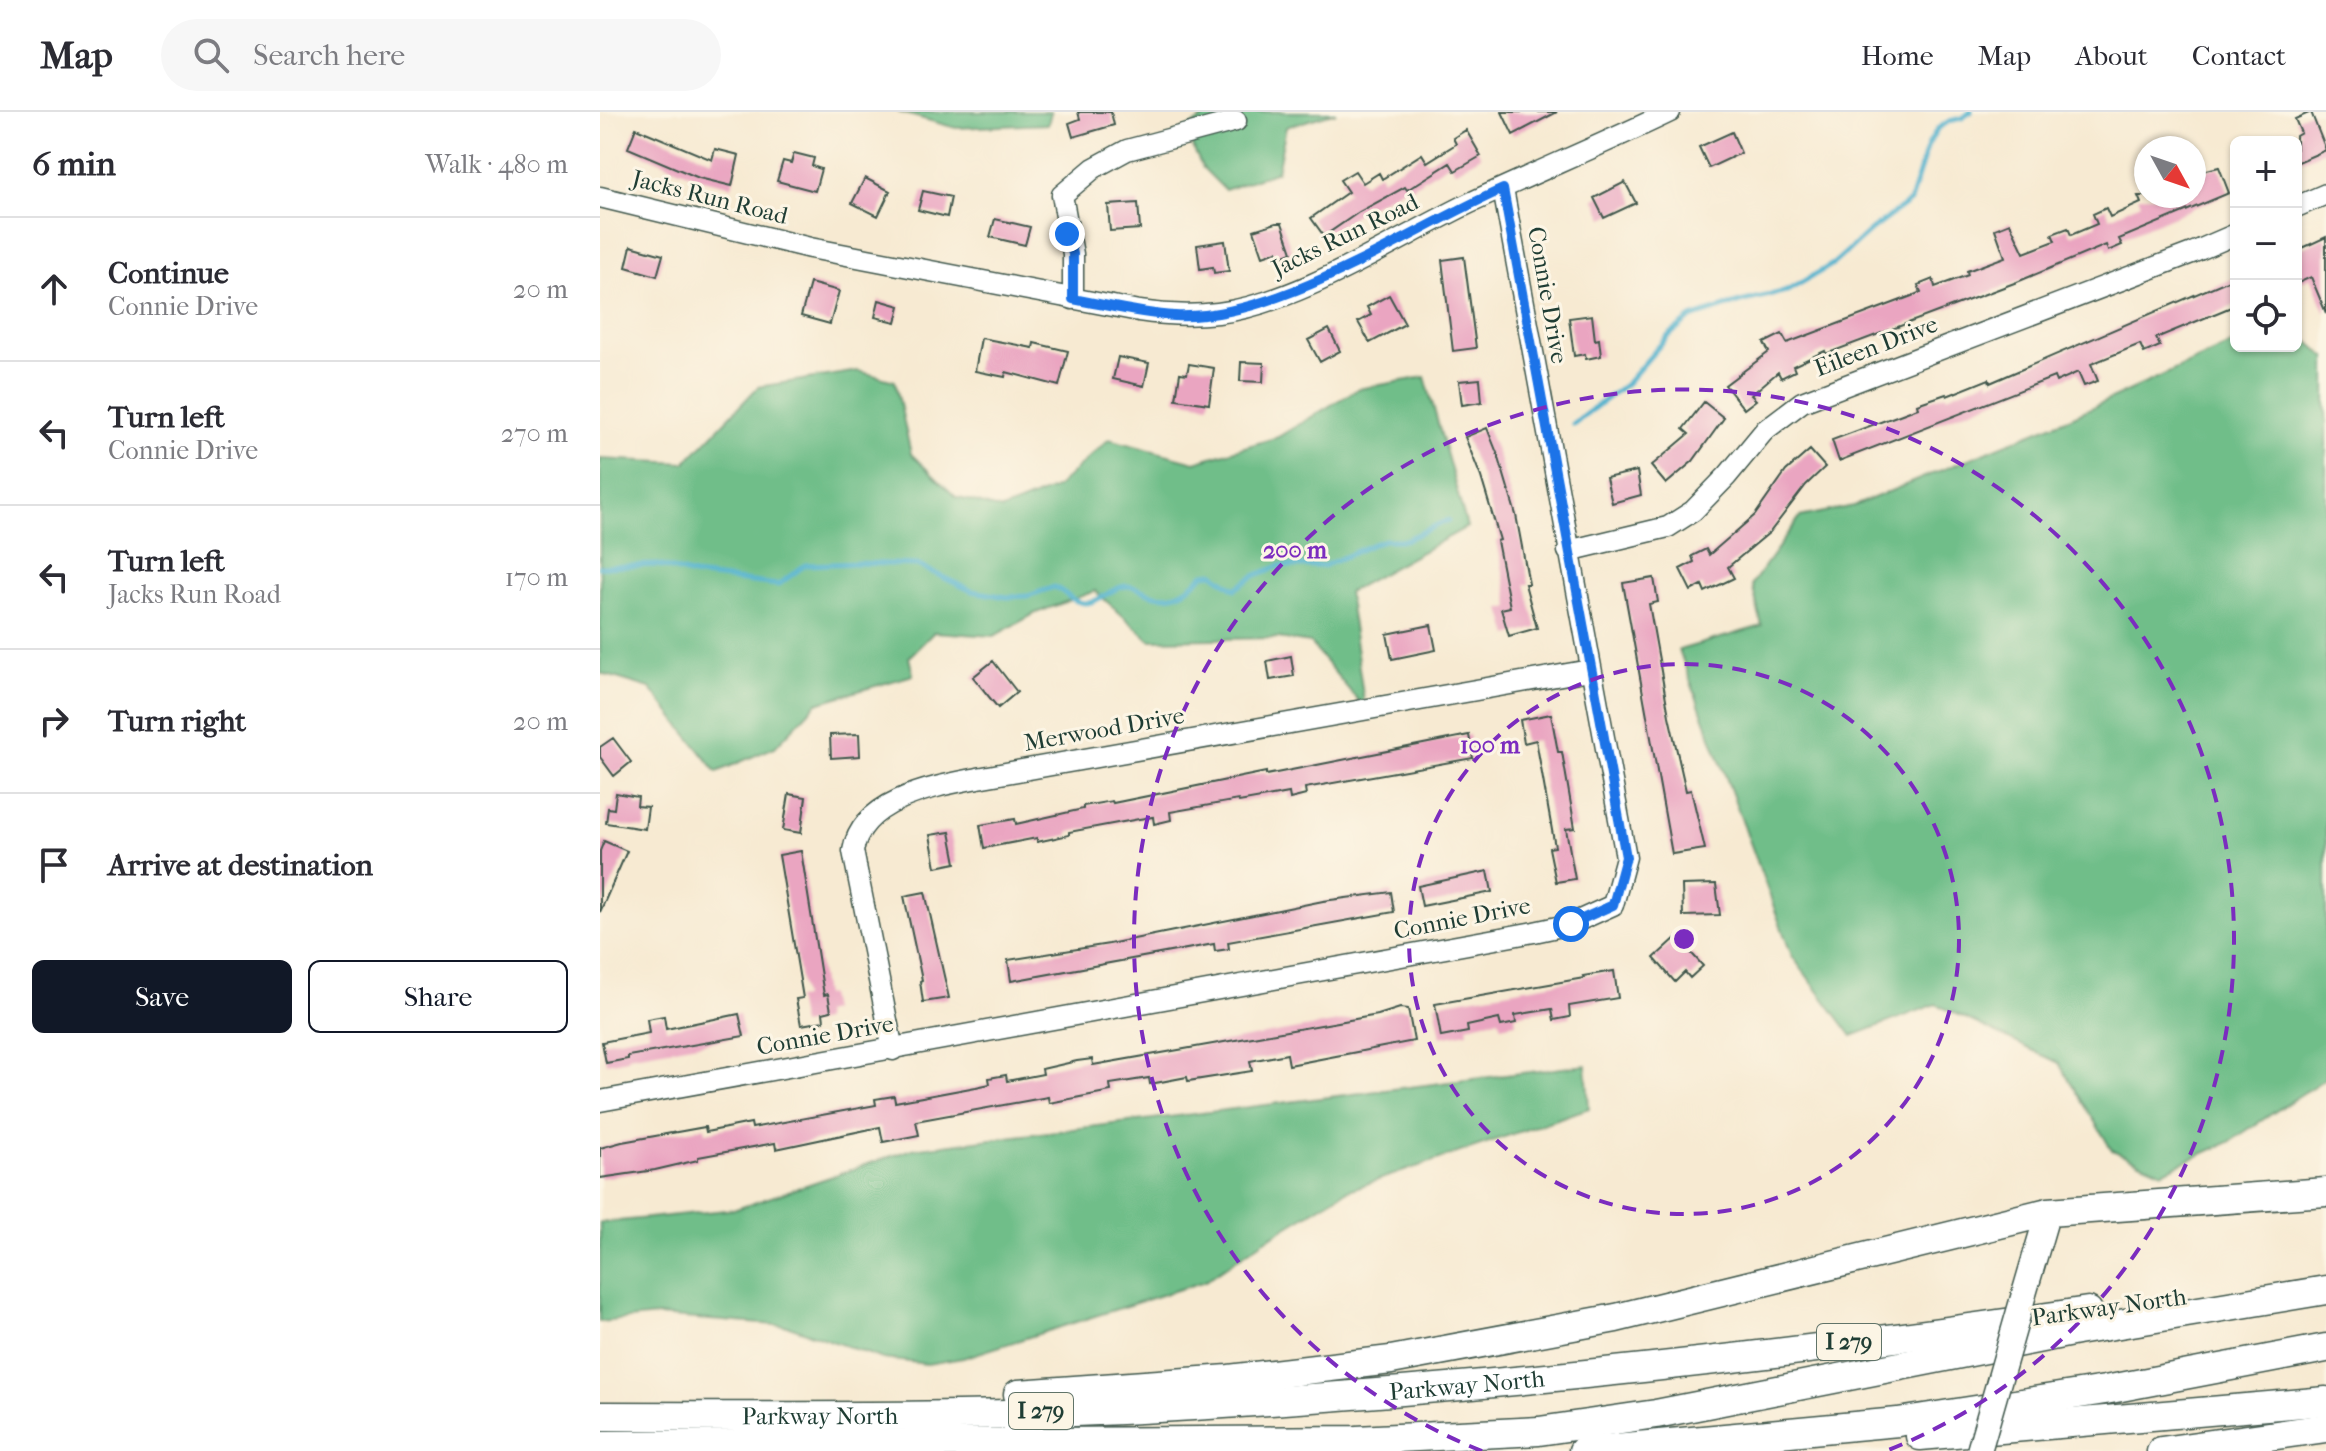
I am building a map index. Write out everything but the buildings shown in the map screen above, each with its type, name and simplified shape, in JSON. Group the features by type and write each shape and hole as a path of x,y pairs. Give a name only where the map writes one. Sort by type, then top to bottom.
{"highway":[{"path":"711,1416 1229,1379 1391,1360 1616,1318 2048,1212 2326,1192"},
{"name":"Parkway North","path":"600,1416 941,1415 1191,1407 1657,1367 2068,1314 2326,1274"},
{"path":"600,1445 1356,1440 1539,1431 1719,1403 2077,1331 2326,1290"},
{"path":"1583,1451 1926,1418 2105,1390 2326,1348"},
{"path":"1652,1451 1857,1442 2326,1401"},
{"path":"2161,1451 2326,1428"},
{"path":"600,1445 974,1451"}],"main road":[{"path":"1979,1451 2048,1212"}],"street":[{"name":"Jacks Run Road","path":"600,197 810,248 1073,299 1176,316 1221,313 1270,299 1323,278 1503,189 1670,112"},
{"path":"1073,299 1073,254 1062,195 1094,168 1127,150 1236,121"},
{"name":"Connie Drive","path":"600,1101 1534,932 1571,924 1613,905 1626,857 1503,189"},
{"path":"2302,204 2326,194"},
{"name":"Eileen Drive","path":"1568,551 1668,527 1693,511 1765,430 1802,402 2230,236"},
{"name":"Merwood Drive","path":"893,1050 853,851 855,841 868,820 896,802 926,790 983,777 1590,670"}],"green space":[{"path":"898,112 1051,112 1048,124 956,128"},
{"path":"1213,112 1336,112 1286,127 1277,171 1225,190 1202,167 1185,130"},
{"path":"2302,336 2326,357 2326,1078 2229,1142 2162,1172 2112,1150 2059,1063 1936,1004 1852,1036 1792,956 1679,650 1762,626 1752,584 1800,517 1854,506 2071,417 2230,345 2230,352 2302,352"},
{"path":"858,371 895,381 911,454 956,497 1002,510 1056,488 1109,439 1195,462 1278,437 1358,389 1425,377 1467,527 1348,592 1365,709 1310,643 1278,638 1150,640 1095,591 1036,613 994,636 934,632 909,657 913,675 817,703 775,747 717,772 650,688 600,673 600,459 685,463 758,387"},
{"path":"1586,1065 1589,1108 1346,1191 1205,1281 963,1358 927,1364 883,1359 789,1326 657,1316 600,1322 600,1223 736,1209 912,1149"}],"waterway":[{"path":"1573,424 1627,383 1667,337 1691,318 1787,291 1833,264 1910,201 1928,145 1937,129 1971,112"},
{"path":"600,567 658,565 693,575 778,585 805,565 917,565 972,591 1007,597 1028,596 1054,587 1077,601 1087,603 1126,586 1156,595 1177,594 1204,574 1213,573 1235,589 1254,576 1279,566 1324,566 1384,540 1405,540 1448,520"}],"route":[{"path":"1067,234 1073,254 1073,299 1176,316 1221,313 1270,299 1323,278 1503,189 1626,857 1613,905 1571,924"}]}
